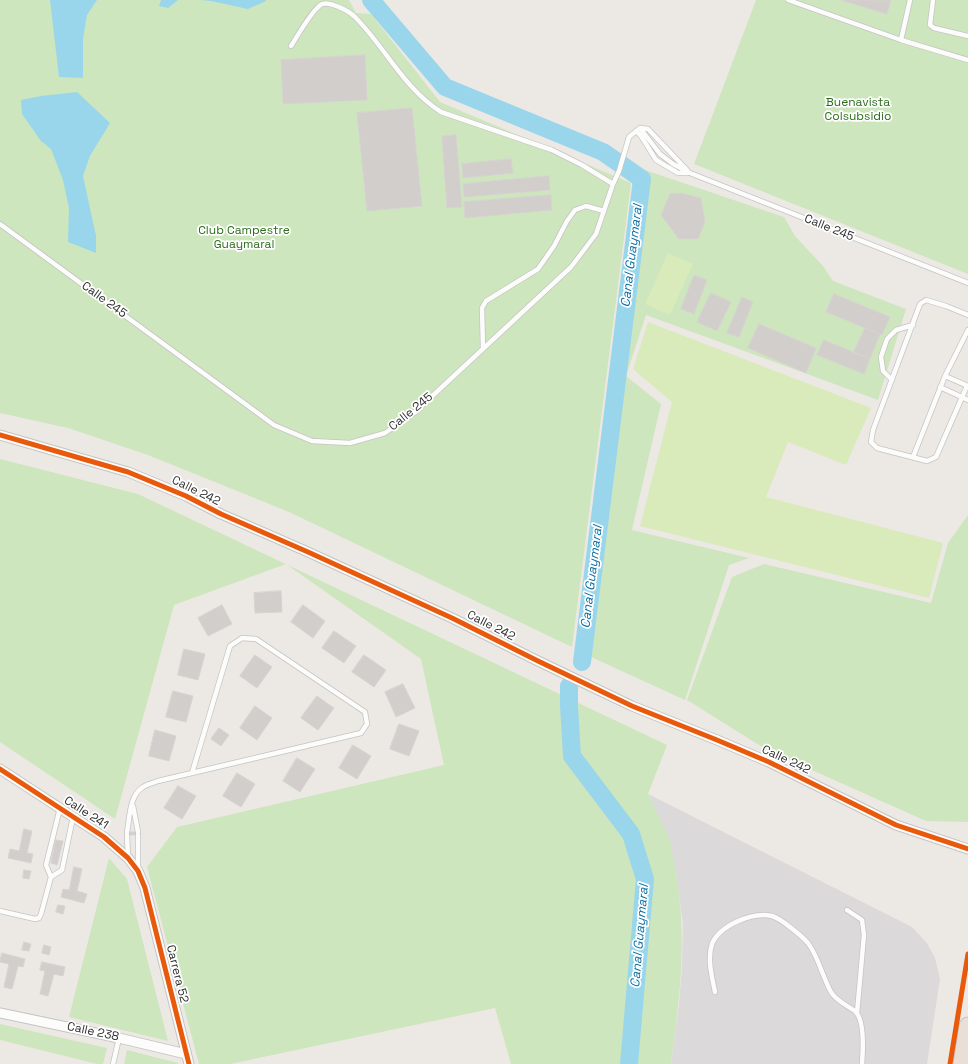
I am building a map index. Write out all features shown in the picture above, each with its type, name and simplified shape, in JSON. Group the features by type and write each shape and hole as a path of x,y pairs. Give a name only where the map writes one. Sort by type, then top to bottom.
{"highway":[{"path":"962,1064 968,1026"}],"street":[{"name":"Calle 242","path":"0,435 128,472 186,496 221,514 452,618 632,706 769,762 896,825 968,849"},
{"name":"Calle 241","path":"0,769 104,837 128,858 138,871 145,888"},
{"name":"Carrera 52","path":"145,888 189,1064"},
{"name":"Calle 238","path":"0,1013 119,1038 186,1054"}],"lane":[{"path":"788,0 901,40 968,60"},
{"path":"901,40 910,0"},
{"path":"933,0 930,25 934,28 968,36"},
{"path":"291,46 312,14 321,4 334,4 354,16 410,85 429,104 441,112 552,150 613,184"},
{"name":"Calle 245","path":"0,224 274,425 312,441 350,443 385,433 414,413 570,267 596,234 619,171 629,137 638,130 648,129 690,173"},
{"name":"Calle 245","path":"638,130 660,154 672,164 690,173 968,283"},
{"name":"Calle 245","path":"638,130 656,160 678,173 690,173"},
{"path":"483,348 482,308 486,301 538,269 554,246 567,221 575,210 586,206 604,211"},
{"path":"945,376 968,386 936,457 927,461 913,458 877,448 871,442 920,304 926,300 968,315"},
{"path":"892,380 883,371 880,357 887,339 896,330 913,325"},
{"path":"913,458 940,387 968,330"},
{"path":"940,387 968,400"},
{"path":"128,858 127,833 132,802 136,793 144,786 192,773 361,733 368,724 364,712 256,639 242,638 230,646 192,773"},
{"path":"132,802 138,833 138,871"},
{"path":"0,911 36,919 39,918 51,877 46,865 60,808"},
{"path":"51,877 62,870 73,817"},
{"path":"847,910 862,920 864,935 857,1013 864,1035 862,1064"},
{"path":"715,992 710,969 710,950 716,936 724,929 749,918 760,915 772,916 782,920 808,943 832,994 857,1013"},
{"path":"113,1064 119,1038"}],"shaded area":[{"path":"648,794 912,927 927,943 935,958 940,979 927,1064 671,1064 679,1004 683,924 677,879 669,839"}],"green space":[{"name":"Club Campestre Guaymaral","path":"0,0 349,0 356,13 371,14 440,102 631,183 572,647 289,512 148,455 68,428 0,413"},
{"name":"Buenavista Colsubsidio","path":"756,0 968,0 968,274 694,164"},
{"path":"645,170 784,217 795,236 823,266 833,281 906,309 878,400 646,315 626,376 661,404 632,530 749,558 729,565 685,700 578,651"},
{"path":"668,253 693,264 670,315 645,304"},
{"path":"648,322 871,408 846,465 788,442 766,497 943,543 929,598 640,526 672,402 633,369"},
{"path":"0,459 138,494 286,564 174,605 115,819 0,742"},
{"path":"968,515 968,822 926,821 767,750 687,700 732,577 764,564 931,603 948,543"},
{"path":"287,565 667,745 648,794 670,841 679,893 682,942 680,990 671,1064 511,1064 495,1008 230,1064 199,1064 147,867 177,827 444,765 421,659"},
{"path":"109,858 127,879 168,1041 69,1017"},
{"path":"0,1024 107,1048 103,1064 97,1064 0,1040"},
{"path":"127,1050 178,1063 178,1064 124,1064"}],"water":[{"path":"50,0 97,0 87,15 83,39 83,78 59,77"},
{"path":"161,0 178,0 168,8 159,6"},
{"path":"201,0 266,0 266,1 248,9"},
{"path":"77,92 110,123 90,156 83,176 96,236 96,253 68,242 69,208 63,180 51,149 41,141 22,114 21,100"}],"building":[{"path":"841,0 891,0 887,14"},
{"path":"365,55 367,100 283,104 281,60"},
{"path":"412,108 422,206 367,211 357,113"},
{"path":"456,135 462,207 447,208 442,136"},
{"path":"511,159 513,173 463,178 462,164"},
{"path":"549,176 550,190 464,197 463,184"},
{"path":"681,193 701,198 705,222 698,239 679,239 661,215 670,194"},
{"path":"551,195 552,210 465,218 464,202"},
{"path":"694,275 707,280 694,314 681,309"},
{"path":"711,293 731,302 717,331 697,322"},
{"path":"834,294 890,317 882,335 826,312"},
{"path":"742,297 753,302 739,337 727,333"},
{"path":"759,324 816,348 806,373 748,348"},
{"path":"865,328 880,334 870,359 854,352"},
{"path":"824,340 870,359 864,374 817,355"},
{"path":"281,591 282,612 255,613 254,593"},
{"path":"222,605 232,624 208,636 198,618"},
{"path":"303,605 325,621 313,638 291,622"},
{"path":"334,631 356,646 344,663 322,648"},
{"path":"184,649 205,654 198,680 178,675"},
{"path":"255,655 272,667 257,688 240,676"},
{"path":"364,655 386,670 374,687 352,672"},
{"path":"403,684 415,708 396,717 385,692"},
{"path":"173,691 193,696 186,722 166,717"},
{"path":"317,696 334,708 318,730 301,718"},
{"path":"255,706 272,718 257,740 240,728"},
{"path":"399,724 419,731 409,756 390,749"},
{"path":"219,728 229,735 221,746 211,739"},
{"path":"155,730 176,736 169,761 149,756"},
{"path":"353,745 371,756 357,779 339,768"},
{"path":"297,758 315,769 300,792 283,781"},
{"path":"237,773 255,784 241,807 223,796"},
{"path":"178,786 196,796 182,819 164,808"},
{"path":"24,829 32,831 27,853 33,854 31,863 8,858 10,849 19,851"},
{"path":"125,832 140,832 140,835 125,835"},
{"path":"56,840 63,841 57,865 51,863"},
{"path":"74,867 82,869 77,891 87,894 84,903 61,897 63,889 69,890"},
{"path":"24,870 31,871 29,879 23,878"},
{"path":"58,905 65,906 63,914 56,912"},
{"path":"24,942 31,944 29,951 22,950"},
{"path":"44,945 51,947 49,955 42,953"},
{"path":"2,953 25,959 23,967 18,966 12,989 4,987 9,964 0,962"},
{"path":"42,962 65,967 63,976 54,974 48,996 40,994 45,971 40,970"}],"waterway":[{"name":"Canal Guaymaral","path":"371,0 445,87 603,152 642,179 582,662"},
{"name":"Canal Guaymaral","path":"569,686 572,756 631,834 645,879 629,1064"}],"cycle path":[{"path":"0,435 128,472 186,496 221,514 452,618 632,706 769,762 896,825 968,849"},
{"path":"0,769 104,837 128,858 138,871 145,888 189,1064"},
{"path":"950,1064 968,954"}]}
